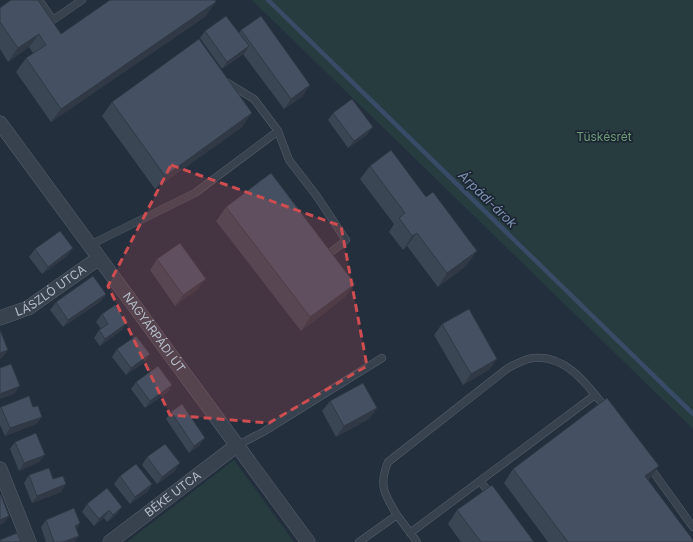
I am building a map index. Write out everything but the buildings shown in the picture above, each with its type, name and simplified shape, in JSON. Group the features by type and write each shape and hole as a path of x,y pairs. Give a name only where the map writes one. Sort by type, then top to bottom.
{"street":[{"name":"NAGYÁRPÁDI ÚT","path":"0,123 308,542"},
{"name":"LÁSZLÓ UTCA","path":"0,318 28,308 99,258"},
{"name":"BÉKE UTCA","path":"110,542 236,446"},
{"path":"0,469 29,542"}],"lane":[{"path":"38,0 53,20 82,0"},
{"path":"218,76 254,100 278,131 289,160 316,195 346,240 323,258"},
{"path":"90,245 195,193 278,131"},
{"path":"236,446 263,432 382,358"},
{"path":"417,542 384,494 384,473 388,462 508,368 528,359 545,358 563,364 578,374 613,418"},
{"path":"410,533 595,395"},
{"path":"643,458 693,527"},
{"path":"480,480 499,505"},
{"path":"359,542 397,515"}],"highlighted area":[{"path":"171,165 341,226 367,366 269,423 170,415 108,286"}],"green space":[{"name":"Tüskésrét","path":"252,0 693,0 693,429"},
{"path":"234,460 294,542 127,542"}],"waterway":[{"name":"Árpádi-árok","path":"268,0 693,414"}]}
